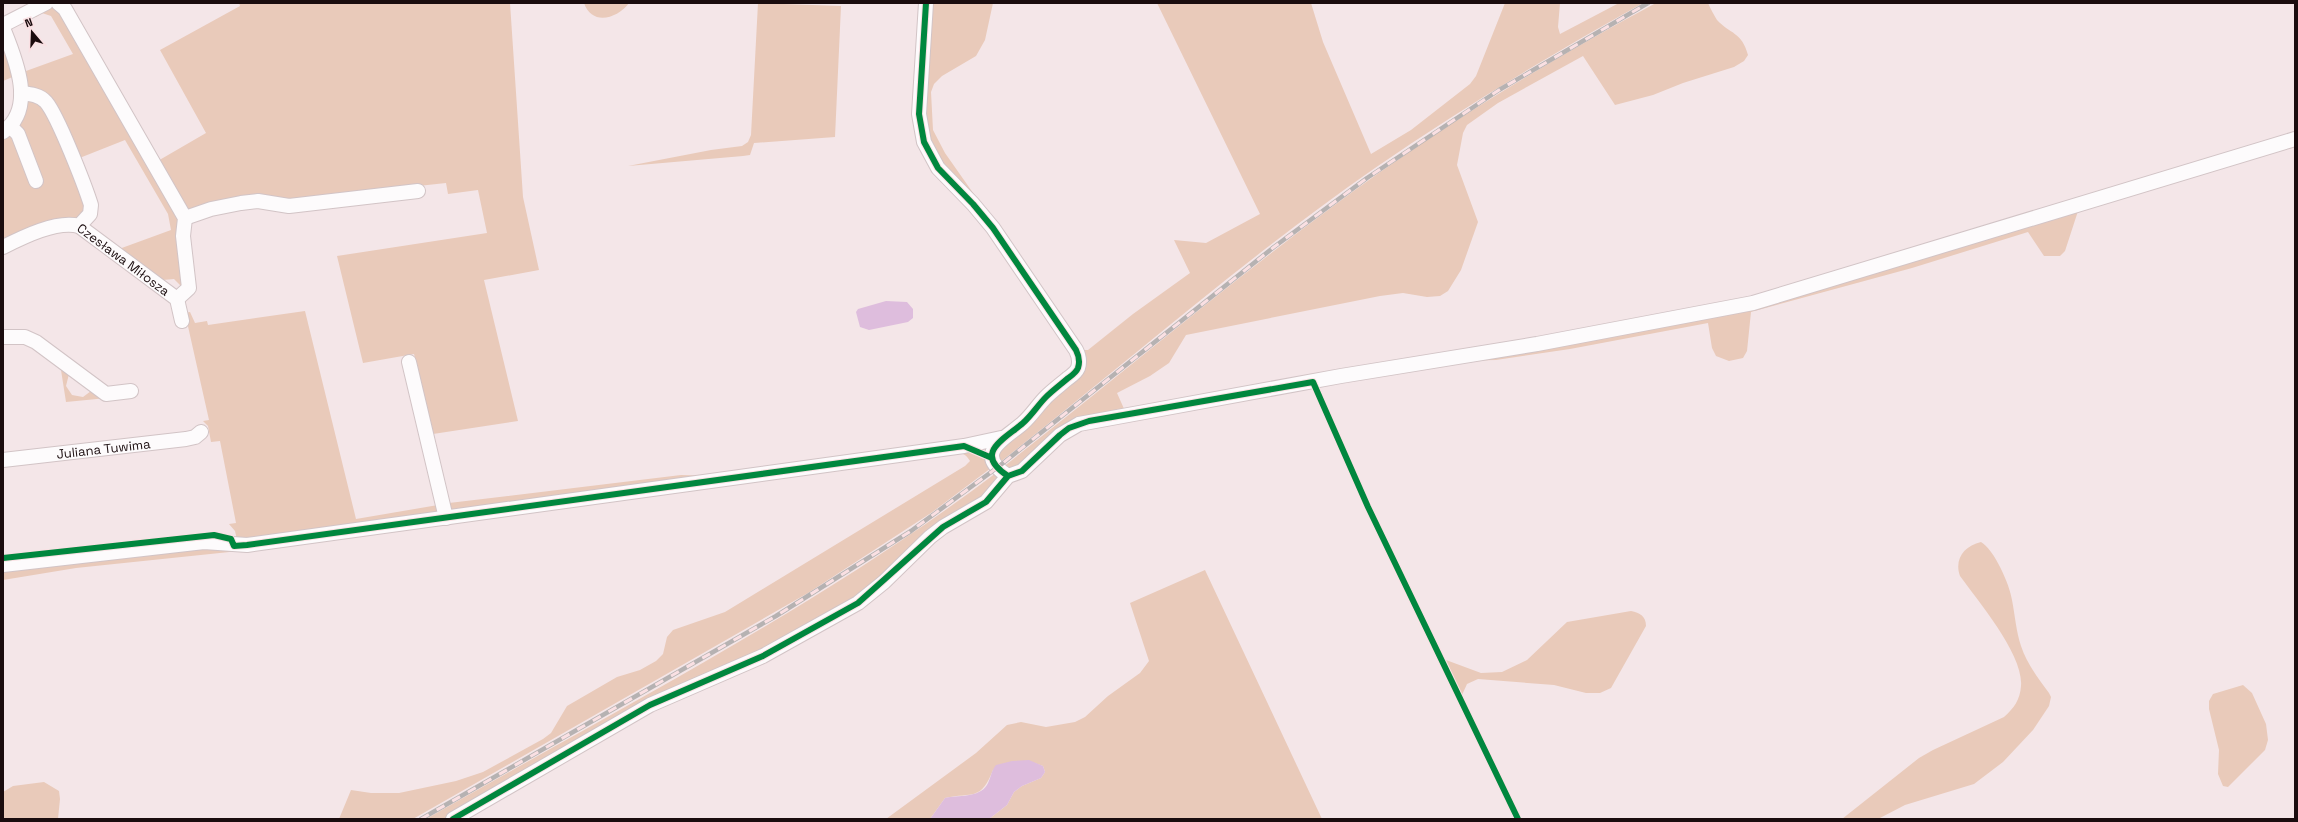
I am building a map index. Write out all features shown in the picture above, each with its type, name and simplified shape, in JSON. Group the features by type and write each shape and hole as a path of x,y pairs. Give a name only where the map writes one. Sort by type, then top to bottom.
{"street":[{"path":"3,25 46,3"},
{"path":"58,3 65,9 186,218 183,236 188,288 177,299"},
{"path":"926,3 919,114 924,142 938,168 973,204 993,228 1076,350 1079,358 1079,364 1074,373 1046,397 1024,422 1001,438 993,450 992,458 994,464 1008,476"},
{"path":"3,28 19,70 21,93 17,112 7,129 18,134 36,181"},
{"path":"21,93 39,97 46,102 57,122 91,205 90,214 79,226"},
{"path":"453,819 650,705 763,656 814,626 858,603 943,527 986,502 1008,476 1022,471 1069,428 1089,421 1537,344 1753,303 2295,139"},
{"path":"186,218 211,209 258,201 289,206 418,191"},
{"name":"Czesława Miłosza","path":"3,247 54,226 70,224 79,226 177,299 182,321"},
{"path":"3,337 25,337 36,342 106,394 131,391"},
{"path":"409,362 446,518"},
{"name":"Juliana Tuwima","path":"3,460 186,439 195,437 201,432"},
{"path":"3,565 204,542 247,545 964,446 1001,438"},
{"path":"964,446 992,458"}],"shaded area":[{"path":"239,3 510,3 523,197 539,270 484,280 518,421 433,434 414,354 363,363 337,256 487,233 478,190 448,194 446,183 188,211 156,162 206,133 160,50 240,6"},
{"path":"584,3 629,3 618,13 605,18 593,15"},
{"path":"758,3 841,6 835,137 754,143 750,155 743,156 628,166 711,150 742,146 748,142 751,135"},
{"path":"929,3 993,3 985,40 976,56 942,76 934,84 931,92 933,130 945,153 978,200 946,170 924,128"},
{"path":"1157,3 1311,3 1323,42 1371,154 1411,130 1470,84 1476,76 1505,3 1560,3 1558,27 1560,34 1619,3 1643,3 1508,82 1441,124 1326,203 1231,275 999,463 999,447 1049,400 1083,350 1088,350 1133,314 1190,273 1174,240 1206,243 1260,214"},
{"path":"1656,3 1708,3 1717,20 1739,38 1748,55 1744,61 1734,67 1683,83 1653,95 1615,105 1583,56 1498,103 1467,125 1463,133 1457,165 1478,222 1461,270 1448,291 1440,296 1427,297 1403,293 1380,296 1186,335 1169,363 1150,376 1117,393 1125,411 1084,418 1015,470 1003,467 1290,238 1371,179 1490,99 1572,50"},
{"path":"48,6 55,6 177,209 185,281 180,289 180,285 174,279 163,280 119,249 171,230 168,214 125,140 77,159 27,86 26,71 73,54 51,16 42,13 36,17 35,13"},
{"path":"3,44 15,76 3,81"},
{"path":"31,100 43,103 87,206 79,219 3,242 3,137 27,101"},
{"path":"2079,208 2065,251 2060,256 2044,256 2028,232 1912,268 1751,312 1747,351 1743,358 1729,361 1716,356 1712,348 1708,323 1570,349 1496,360 1451,361 1694,318"},
{"path":"886,301 907,302 913,309 913,318 908,322 869,330 860,327 856,312 858,309"},
{"path":"305,311 356,519 438,505 440,512 237,540 235,531 229,524 236,523 220,441 211,442 208,426 203,421 209,420 185,313 190,312 195,323 207,321 208,325"},
{"path":"61,370 69,374 66,386 72,395 83,397 91,391 107,398 66,402"},
{"path":"963,450 989,461 991,468 931,513 808,593 413,819 339,819 351,790 371,793 399,793 456,781 483,772 543,739 551,733 567,706 617,677 640,670 656,661 663,654 667,637 673,630 725,612 965,466 970,461 964,454 954,451"},
{"path":"996,473 999,482 870,591 448,819 426,819 644,697 788,612 929,522"},
{"path":"681,475 717,476 451,511 449,503"},
{"path":"1981,542 1996,559 2005,577 2011,593 2023,653 2051,697 2049,706 2033,730 2003,762 1974,784 1905,805 1878,819 1842,819 1919,758 2004,717 2014,707 2018,700 2021,686 2020,673 2015,659 2008,644 1960,576 1958,570 1958,564 1965,550"},
{"path":"206,547 239,551 76,568 3,580 3,570"},
{"path":"1205,570 1322,819 989,819 1007,805 1014,792 1022,786 1041,778 1045,772 1043,766 1023,761 1006,764 993,770 989,780 980,791 969,795 945,798 930,819 886,819 976,753 1007,725 1021,722 1046,727 1075,722 1085,717 1108,696 1140,673 1149,661 1130,603"},
{"path":"1631,611 1644,617 1646,626 1611,688 1600,693 1586,693 1554,685 1478,679 1467,684 1462,695 1446,660 1481,673 1502,672 1527,660 1567,622"},
{"path":"2243,685 2252,693 2266,724 2268,740 2265,750 2228,787 2223,786 2218,774 2219,750 2209,709 2209,701 2213,694"},
{"path":"1029,760 1043,766 1045,772 1041,778 1022,786 1014,792 1007,805 989,819 930,819 945,798 974,794 983,789 987,785 996,765 1012,761"},
{"path":"44,782 59,791 60,799 58,819 3,819 3,792 13,786"}],"railway":[{"path":"421,819 776,616 911,531 998,467 1274,247 1367,178 1499,90 1648,3"}],"cycle path":[{"path":"926,3 919,114 924,142 938,168 973,204 993,228 1076,350 1079,359 1078,368 1075,373 1048,395 1023,423 995,447 992,453 993,460 998,468 1008,476"},
{"path":"453,819 650,705 763,656 858,603 943,527 986,502 1008,476 1022,471 1069,428 1089,421 1313,382 1368,507 1518,819"},
{"path":"3,558 214,535 231,539 234,546 247,545 964,446 992,458"}]}
